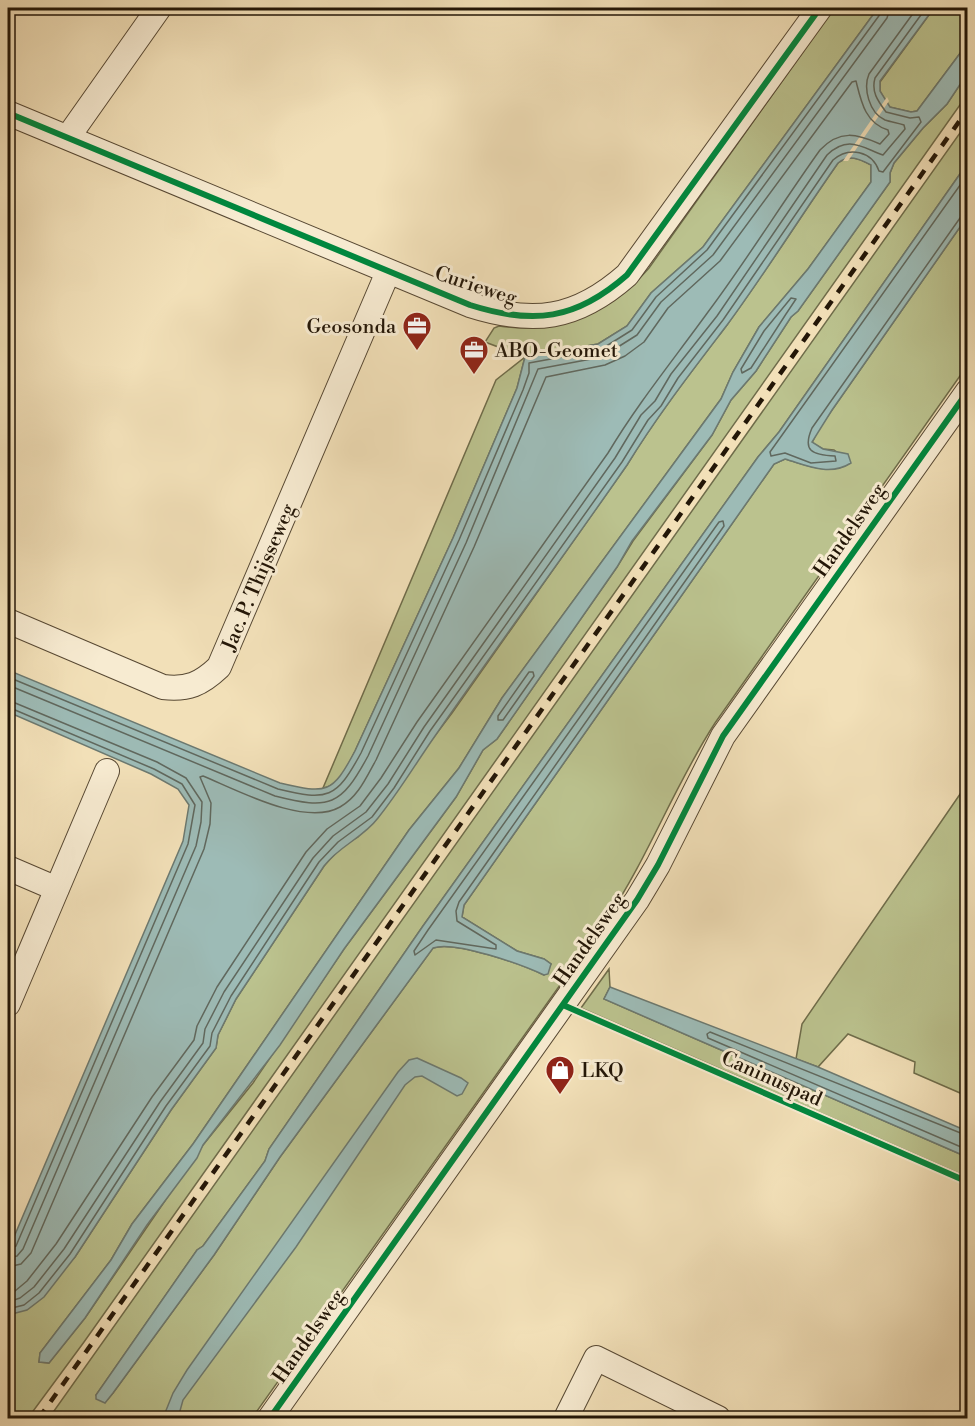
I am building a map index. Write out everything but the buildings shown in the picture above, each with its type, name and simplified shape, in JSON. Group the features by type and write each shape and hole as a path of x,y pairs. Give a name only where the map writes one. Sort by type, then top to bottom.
{"street":[{"path":"68,137 159,8"},
{"name":"Curieweg","path":"8,113 470,304 499,314 520,317 556,315 570,311 606,293 627,275 820,8"},
{"name":"Jac. P. Thijsseweg","path":"8,621 164,687 183,689 204,682 219,668 388,272"},
{"name":"Handelsweg","path":"270,1419 637,900 658,865 723,736 968,391"},
{"path":"8,1004 17,954 57,889 107,771"},
{"path":"8,868 57,889"},
{"path":"566,1419 596,1358 718,1419"}],"green space":[{"path":"834,8 878,8 703,247 651,293 627,326 598,344 525,357 485,342 494,328 499,326 543,327 582,318 617,298 634,284 649,268"},
{"path":"934,8 967,8 967,44 917,111 911,112 889,107 880,91 880,82"},
{"path":"967,74 967,95 84,1342 28,1418 17,1418 8,1414 8,1315 13,1315 75,1257 171,1110 216,1048 218,1035 236,999 324,866 342,846 358,837 452,713 663,411 741,305 838,163 851,158 871,165 871,182 808,269 759,327 733,372 721,399 502,698 459,768 409,830 193,1144 132,1224 111,1260 40,1353 39,1362 49,1363 85,1318 203,1145 253,1083 344,949 456,797 483,750 497,739 633,541 712,435 731,400 756,371 791,317 798,311 890,182 890,173 894,163 923,128 947,104"},
{"path":"967,123 967,164 779,432 758,457 423,926 269,1149 265,1161 203,1246 197,1250 96,1395 108,1399 113,1393 214,1255 280,1157 433,948 443,946 472,950 521,965 544,975 551,964 544,959 517,951 462,917 464,905 774,464 785,459 809,466 834,469 850,463 834,450 823,449 812,443 818,430 967,217 968,347 964,352 967,355 967,366 715,723 687,771 636,871 607,919 252,1418 49,1418"},
{"path":"525,357 517,388 453,538 355,751 339,779 329,787 323,788 496,380"},
{"path":"967,784 967,1096 914,1073 915,1062 848,1034 818,1067 796,1059 802,1024"},
{"path":"609,969 610,987 604,999 967,1157 967,1177 581,1008"}],"water":[{"path":"878,8 934,8 880,81 880,91 890,107 911,112 917,111 967,44 967,74 947,104 923,128 894,163 890,173 890,182 798,311 791,317 756,371 731,400 712,435 632,541 617,567 497,739 483,750 456,797 344,949 280,1045 203,1145 197,1158 147,1225 85,1318 49,1363 39,1362 40,1353 111,1260 132,1224 193,1144 409,830 459,768 502,698 721,399 733,372 759,327 808,269 871,182 871,165 851,158 838,163 741,305 663,411 393,798 372,825 324,866 236,999 218,1035 216,1048 171,1110 75,1257 44,1297 27,1310 8,1315 8,1251 183,841 189,805 178,789 151,774 8,712 8,670 280,783 318,789 334,783 355,751 453,538 517,388 525,357 598,344 627,326 651,293 703,247"},
{"path":"967,164 967,217 812,442 823,449 848,454 851,463 834,469 818,469 785,459 774,464 464,905 462,917 517,951 544,959 551,964 548,974 544,975 521,965 472,950 443,946 433,948 280,1157 214,1255 113,1393 105,1403 96,1399 96,1395 197,1250 203,1246 265,1161 269,1149 423,926 758,457 779,432"},
{"path":"610,987 818,1067 967,1131 967,1157 604,999"},
{"path":"417,1058 468,1083 462,1094 457,1096 422,1076 415,1077 405,1085 296,1247 183,1400 178,1418 163,1418 173,1393 187,1370 398,1072 409,1060"}],"pier":[{"path":"887,97 889,101 848,161 843,161"}],"railway":[{"path":"39,1418 968,109"}],"cycle path":[{"path":"8,113 470,305 514,315 553,314 572,310 590,301 627,275 820,8"},
{"path":"270,1418 637,900 658,865 723,736 968,391"},
{"name":"Caninuspad","path":"563,1005 968,1182"}],"place":[{"name":"Geosonda","path":"417,352"},
{"name":"ABO-Geomet","path":"474,376"},
{"name":"LKQ","path":"560,1096"}]}
